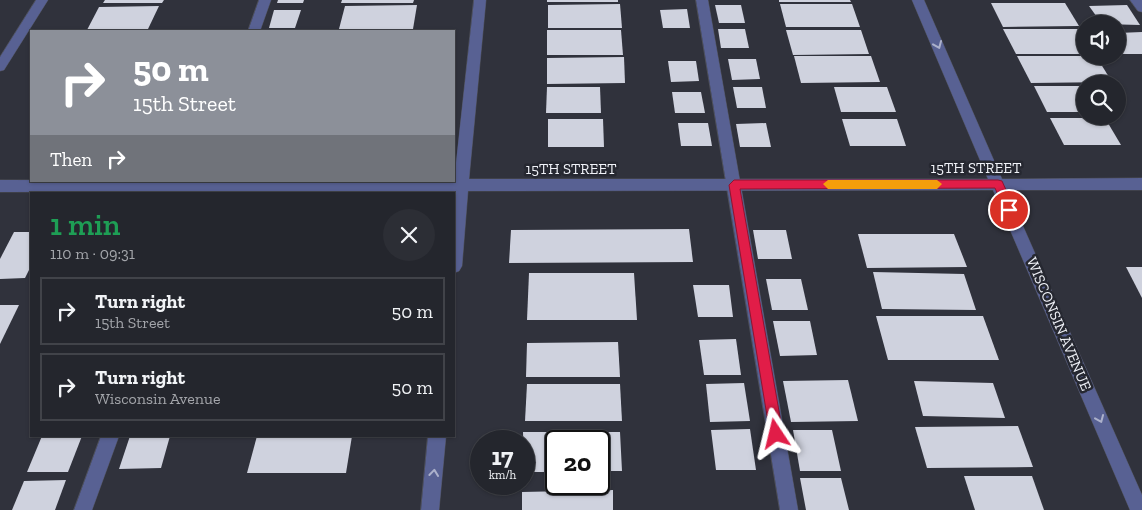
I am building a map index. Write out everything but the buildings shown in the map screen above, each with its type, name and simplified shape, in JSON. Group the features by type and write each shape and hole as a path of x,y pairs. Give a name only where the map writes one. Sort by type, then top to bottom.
{"street":[{"path":"0,67 42,0"},
{"path":"254,30 265,0"},
{"path":"455,256 480,0"},
{"path":"702,0 789,510"},
{"name":"WISCONSIN AVENUE","path":"918,0 1139,510"},
{"path":"1136,0 1142,8"},
{"name":"15TH STREET","path":"0,186 1142,184"},
{"path":"84,510 110,437"},
{"path":"430,510 437,437"}],"slow traffic":[{"path":"828,184 937,184"}],"route":[{"path":"776,434 734,185 998,184 1009,210"}]}
